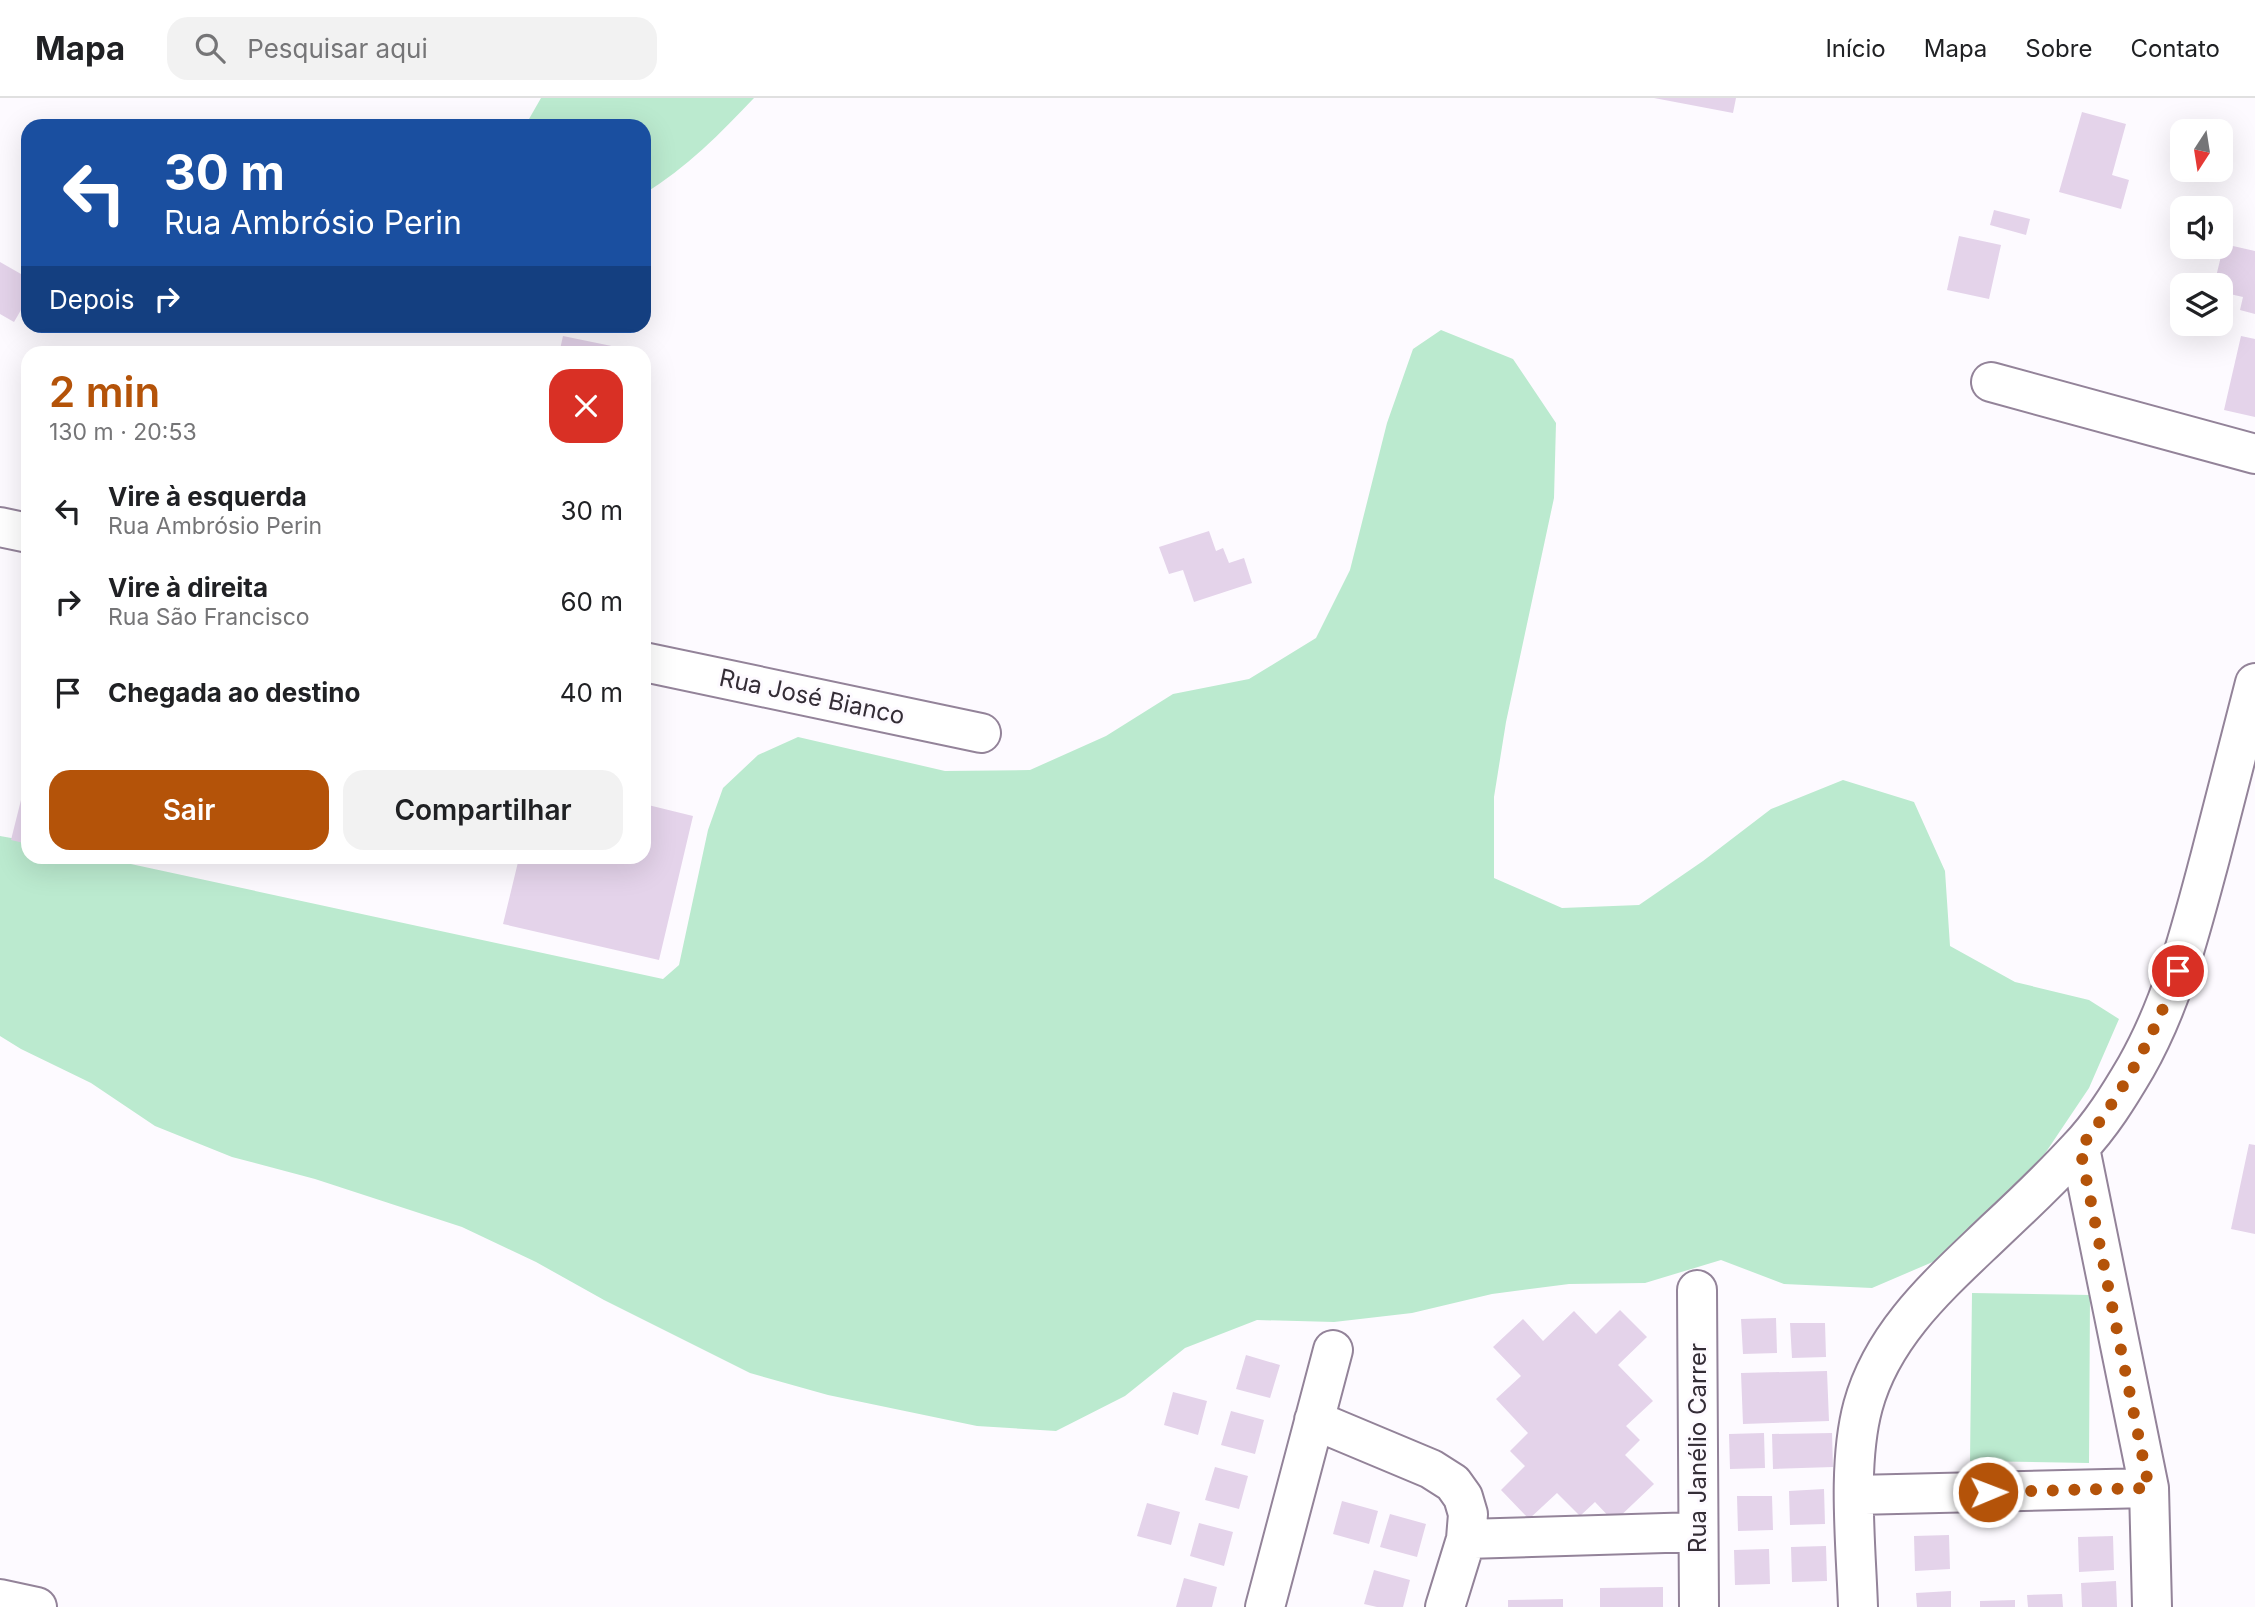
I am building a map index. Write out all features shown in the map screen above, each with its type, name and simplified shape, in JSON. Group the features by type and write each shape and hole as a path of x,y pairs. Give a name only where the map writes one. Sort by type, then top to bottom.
{"street":[{"path":"1991,382 2255,454"},
{"path":"0,527 21,532"},
{"name":"Rua José Bianco","path":"651,663 981,733"},
{"path":"1858,1607 1856,1440 1863,1406 1876,1371 1892,1342 1936,1286 2080,1148 2107,1113 2136,1066 2160,1019 2192,926 2255,683"},
{"path":"2080,1148 2149,1488 2152,1607"},
{"name":"Rua Janélio Carrer","path":"1698,1290 1699,1607"},
{"path":"1265,1607 1333,1350"},
{"path":"1314,1420 1431,1469 1453,1483 1463,1497 1468,1514 1466,1539 1446,1607"},
{"path":"1855,1495 2149,1488"},
{"path":"1466,1539 1698,1531"},
{"path":"0,1599 37,1607"}],"green space":[{"path":"541,98 754,98 702,149 651,189 651,119 529,119"},
{"path":"1441,330 1513,359 1556,423 1554,498 1506,722 1494,797 1494,878 1562,908 1639,905 1771,809 1843,780 1914,802 1945,871 1950,946 2015,982 2089,1000 2119,1019 2089,1088 2046,1152 2001,1211 1942,1258 1872,1288 1784,1284 1721,1260 1645,1283 1569,1284 1492,1294 1412,1313 1334,1322 1257,1320 1185,1348 1125,1396 1056,1431 977,1426 828,1395 750,1373 604,1300 536,1262 462,1227 315,1179 232,1157 155,1126 91,1083 0,1036 0,836 21,840 21,864 131,864 663,979 679,965 708,830 723,788 758,755 798,737 945,771 1030,770 1106,736 1173,694 1249,679 1316,638 1350,570 1387,423 1413,349"},
{"path":"1972,1293 2090,1295 2089,1463 1970,1461"}],"building":[{"path":"1654,98 1736,98 1733,113"},
{"path":"2082,112 2126,124 2112,175 2129,180 2121,209 2059,192"},
{"path":"1994,210 2030,219 2026,235 1990,225"},
{"path":"1959,236 2001,245 1989,299 1947,290"},
{"path":"2233,246 2255,251 2255,314 2240,310 2243,297 2233,295 2233,273 2217,273 2220,259 2233,259"},
{"path":"0,262 21,274 21,310 14,322 0,314"},
{"path":"563,336 612,346 561,346"},
{"path":"2241,336 2255,339 2255,417 2224,410"},
{"path":"1209,531 1216,551 1223,548 1229,563 1244,558 1252,583 1194,602 1183,570 1169,574 1159,547"},
{"path":"21,800 21,842 11,840"},
{"path":"651,806 693,816 659,960 503,924 518,864 651,864"},
{"path":"2249,1144 2255,1145 2255,1234 2231,1229"},
{"path":"1620,1310 1647,1337 1618,1365 1653,1401 1626,1426 1640,1440 1625,1455 1654,1484 1614,1522 1595,1502 1580,1516 1557,1493 1529,1519 1501,1490 1525,1466 1510,1451 1528,1433 1496,1399 1521,1376 1493,1347 1523,1319 1543,1341 1574,1311 1596,1334"},
{"path":"1776,1318 1777,1353 1743,1354 1741,1319"},
{"path":"1790,1323 1825,1323 1826,1357 1792,1358"},
{"path":"1246,1355 1280,1365 1270,1398 1236,1389"},
{"path":"1827,1371 1829,1421 1743,1424 1741,1373"},
{"path":"1173,1392 1207,1401 1198,1435 1164,1425"},
{"path":"1231,1411 1264,1420 1255,1454 1221,1445"},
{"path":"1764,1433 1765,1468 1730,1469 1729,1434"},
{"path":"1832,1433 1833,1467 1773,1469 1772,1434"},
{"path":"1215,1467 1248,1476 1239,1509 1205,1500"},
{"path":"1824,1489 1825,1524 1790,1525 1789,1491"},
{"path":"1737,1496 1772,1496 1773,1530 1738,1531"},
{"path":"1342,1501 1378,1511 1369,1544 1333,1534"},
{"path":"1147,1503 1180,1512 1171,1545 1137,1536"},
{"path":"1390,1514 1426,1524 1417,1557 1380,1547"},
{"path":"1199,1523 1233,1532 1224,1566 1190,1556"},
{"path":"1949,1535 1950,1569 1915,1571 1914,1536"},
{"path":"2113,1536 2114,1570 2079,1572 2078,1537"},
{"path":"1826,1546 1827,1581 1792,1582 1791,1547"},
{"path":"1769,1549 1770,1584 1735,1585 1734,1550"},
{"path":"1374,1570 1410,1580 1403,1607 1364,1604"},
{"path":"1184,1578 1217,1587 1212,1607 1176,1607"},
{"path":"2116,1581 2117,1607 2082,1607 2081,1583"},
{"path":"1663,1587 1663,1607 1600,1607 1600,1588"},
{"path":"1951,1591 1951,1607 1917,1607 1916,1593"},
{"path":"2062,1594 2063,1607 2028,1607 2027,1595"},
{"path":"1563,1599 1563,1607 1508,1607 1508,1600"},
{"path":"2015,1600 2015,1607 1980,1607 1980,1601"}],"route":[{"path":"1988,1492 2149,1488 2080,1148 2107,1113 2136,1066 2160,1019 2178,971"}]}
